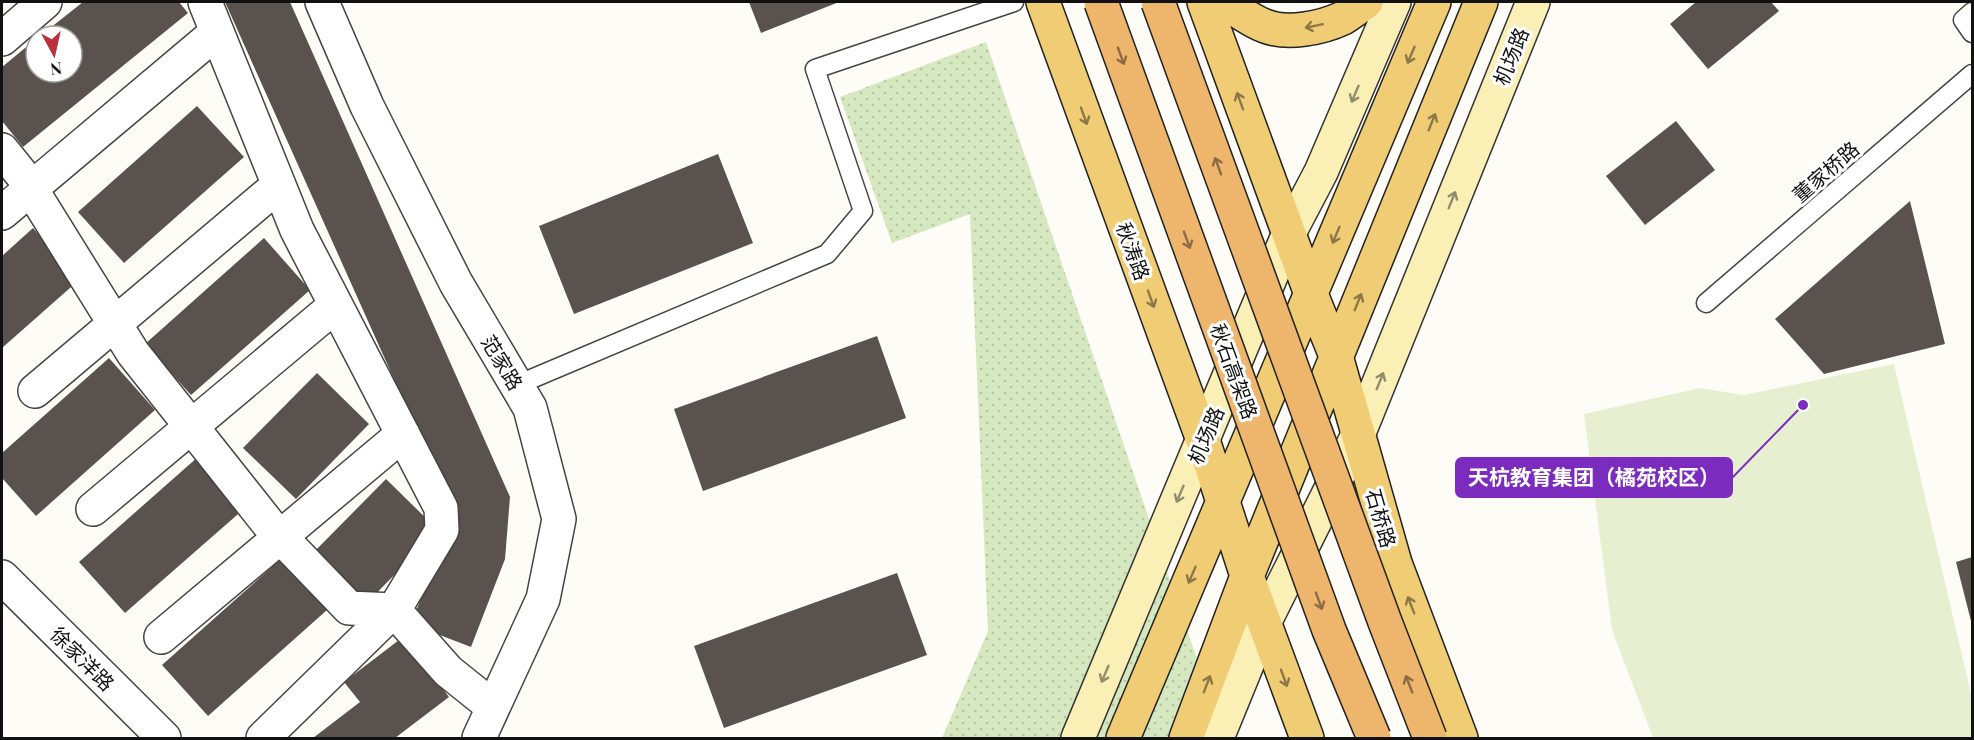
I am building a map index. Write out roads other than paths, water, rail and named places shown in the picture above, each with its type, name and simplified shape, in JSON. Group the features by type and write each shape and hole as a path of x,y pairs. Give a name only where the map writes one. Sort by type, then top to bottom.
{"highway":[{"name":"秋石高架路","path":"1101,2 1329,630 1374,738"},
{"path":"1158,2 1385,622 1431,738"}],"main road":[{"name":"秋涛路","path":"1043,2 1203,440 1223,502"},
{"path":"1204,2 1311,294"},
{"path":"1224,2 1264,26 1279,30 1329,23 1344,17 1366,2"},
{"name":"机场路","path":"1078,738 1289,233 1321,172 1394,2"},
{"path":"1123,738 1434,2"},
{"path":"1186,738 1247,576 1481,2"},
{"name":"机场路","path":"1217,738 1264,623 1358,435 1533,2"},
{"name":"石桥路","path":"1311,294 1336,356 1395,563 1461,738"},
{"path":"1223,502 1247,576 1307,738"}],"street":[{"path":"2,39 45,2"},
{"path":"205,2 297,230 441,508 442,530 394,610 263,738"},
{"name":"范家路","path":"322,2 366,106 456,283 531,408 559,519 543,599 478,738"},
{"path":"2,213 218,32"},
{"path":"2,150 30,188 133,353 271,527 349,608 394,610 448,671 493,707"},
{"path":"34,391 279,185"},
{"path":"93,509 336,305"},
{"path":"161,637 403,434"},
{"name":"徐家洋路","path":"2,577 164,738"}],"lane":[{"path":"517,385 827,254 863,211 815,69 1014,2"},
{"path":"1972,12 1963,20 1972,33"},
{"name":"董家桥路","path":"1706,303 1972,74"}],"place":[{"name":"天杭教育集团（橘苑校区）","path":"1803,405"}]}
